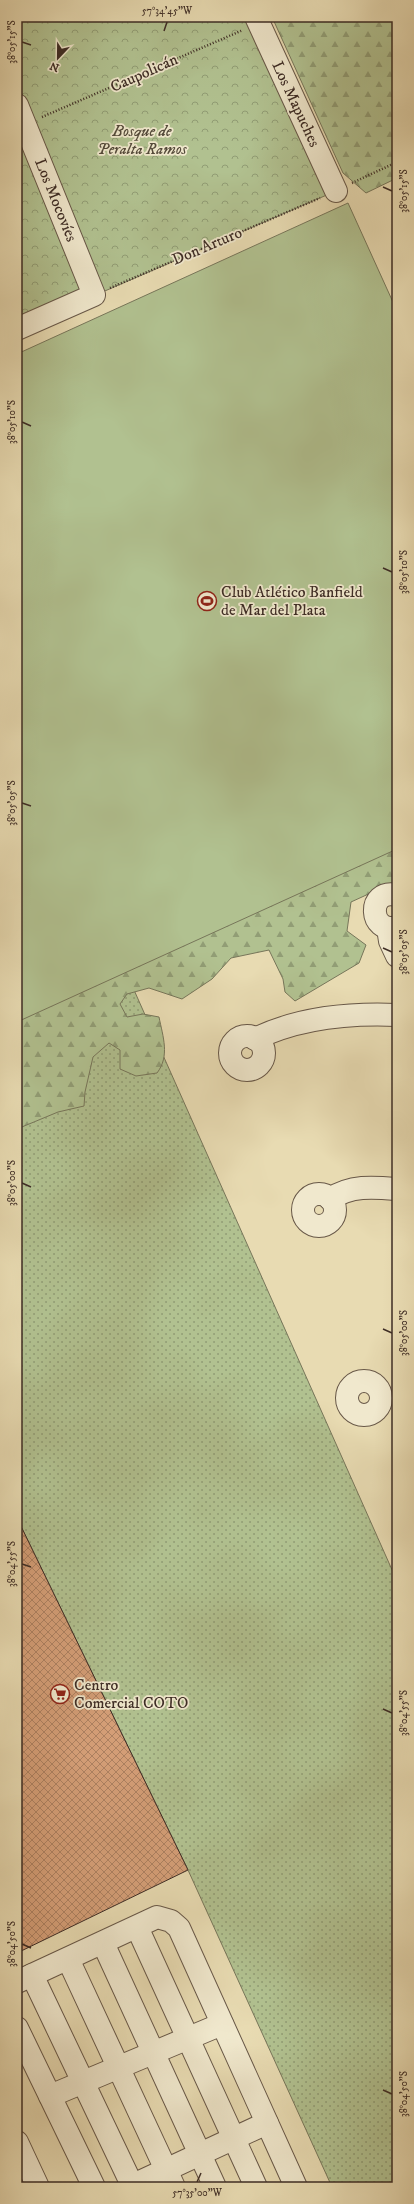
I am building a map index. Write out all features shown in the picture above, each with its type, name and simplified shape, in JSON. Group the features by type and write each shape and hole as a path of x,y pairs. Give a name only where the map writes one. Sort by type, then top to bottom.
{"street":[{"name":"Los Mapuches","path":"257,20 336,191"},
{"name":"Los Mocovíes","path":"20,119 94,295"},
{"path":"17,329 94,295"},
{"path":"397,895 387,894 382,897 375,906 376,917 383,926 393,928 390,941 397,956"},
{"path":"255,1039 278,1028 319,1019 397,1015"},
{"path":"330,1199 349,1189 362,1187 397,1189"},
{"path":"267,2123 199,2153 169,2178 131,2187 83,2083 25,1979 157,1917 171,1921 179,1928 296,2187"},
{"path":"136,1927 256,2187"},
{"path":"103,1943 215,2187"},
{"path":"68,1959 169,2178"},
{"path":"50,2096 222,2024"},
{"path":"17,2028 94,2187"},
{"path":"17,2142 38,2187"}],"path":[{"name":"Caupolicán","path":"20,119 257,20"},
{"name":"Don Arturo","path":"94,295 336,191 397,162"}],"green space":[{"name":"Bosque de Peralta Ramos","path":"17,17 250,17 336,191 17,329"},
{"path":"272,17 397,17 397,178 366,193 343,173"},
{"name":"Club Atlético Banfield de Mar del Plata","path":"348,203 397,311 397,849 17,1022 17,354"},
{"path":"397,839 397,881 351,902 347,931 366,945 359,963 295,1001 285,992 283,979 269,950 231,958 212,979 182,999 149,988 127,994 120,1004 127,1017 143,1014 159,1017 164,1039 164,1053 161,1067 157,1073 136,1076 120,1069 120,1050 109,1043 93,1057 85,1092 84,1106 58,1112 17,1129 17,969"},
{"path":"126,972 397,1581 397,2187 332,2187 188,1870 17,1518 17,1022"}],"building":[{"name":"Centro Comercial COTO","path":"17,1518 188,1870 17,1953"}],"place":[{"name":"Club Atlético Banfield de Mar del Plata","path":"207,601"},
{"name":"Centro Comercial COTO","path":"60,1694"}]}
